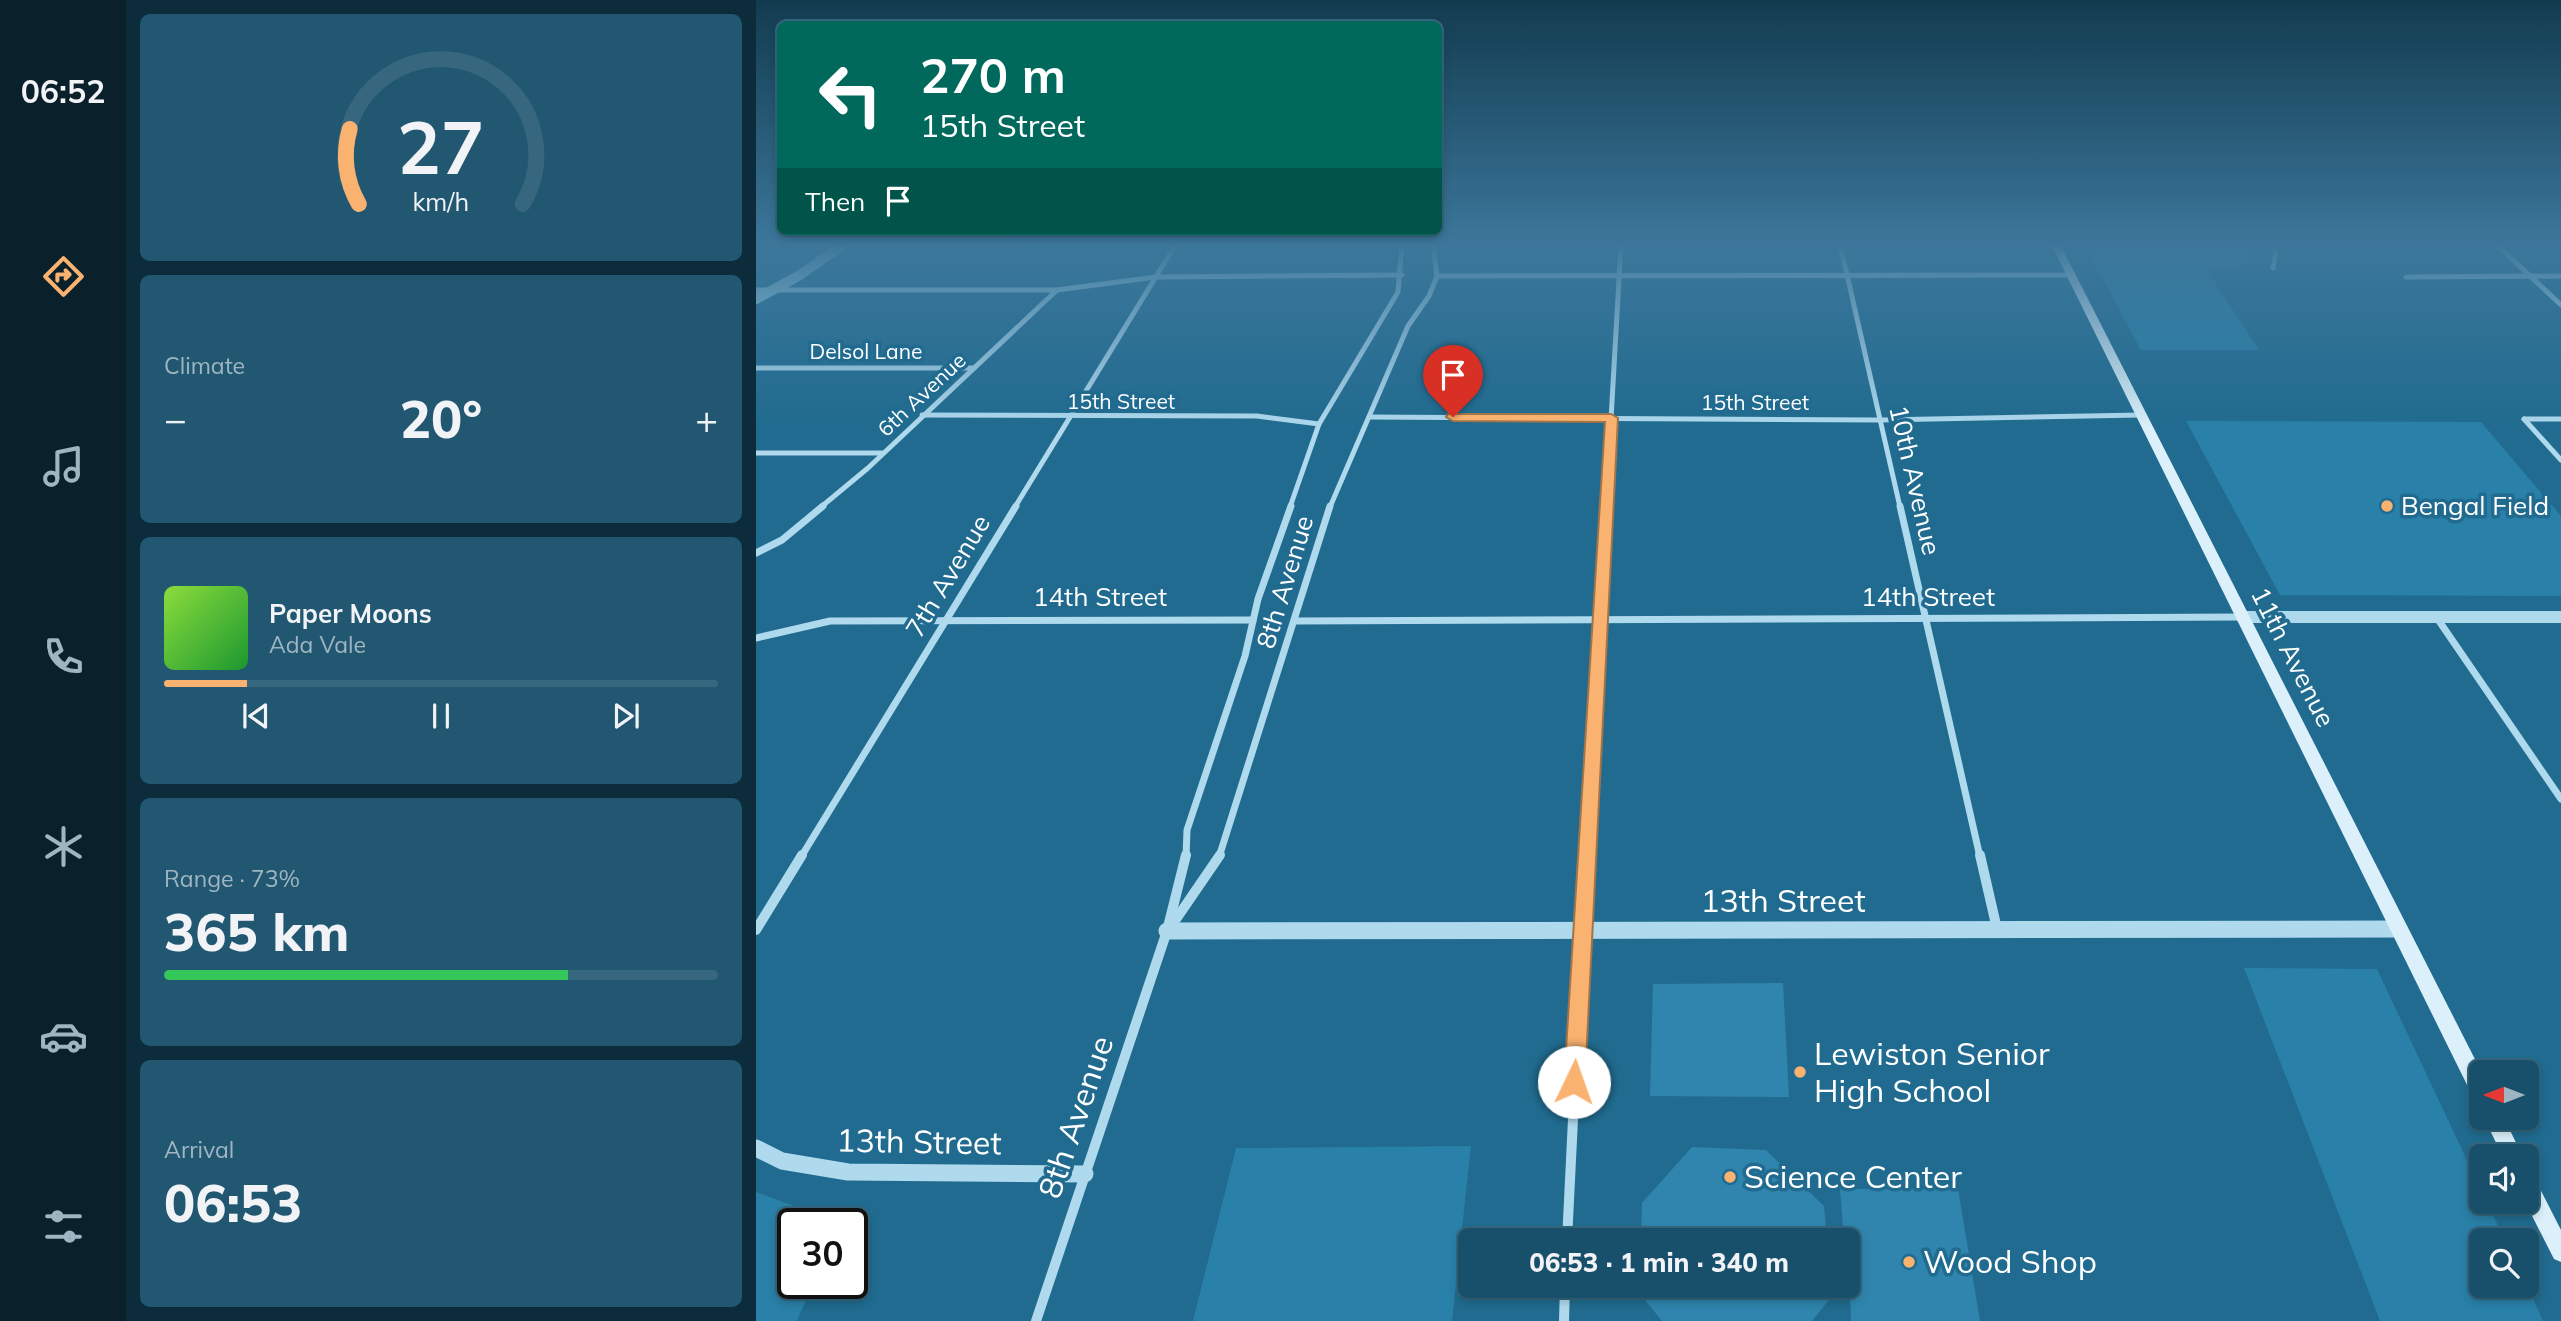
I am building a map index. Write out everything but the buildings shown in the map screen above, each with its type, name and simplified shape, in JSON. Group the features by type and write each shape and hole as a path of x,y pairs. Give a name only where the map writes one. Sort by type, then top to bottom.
{"main road":[{"name":"11th Avenue","path":"2085,306 2469,1068"},
{"path":"2539,1208 2561,1252"}],"street":[{"name":"6th Avenue","path":"758,552 782,540 882,453 1041,306"},
{"name":"7th Avenue","path":"756,930 1138,306"},
{"name":"8th Avenue","path":"1036,1321 1167,931 1186,860 1187,830 1245,656 1253,620 1319,424 1391,306"},
{"name":"8th Avenue","path":"1167,931 1219,858 1330,506 1408,326 1422,306"},
{"path":"1568,1228 1581,932 1617,306"},
{"name":"10th Avenue","path":"1853,306 1997,930"},
{"name":"Delsol Lane","path":"756,368 975,368"},
{"name":"15th Street","path":"922,415 1069,418 1257,416 1319,424"},
{"name":"15th Street","path":"1369,417 1880,420 2140,415"},
{"path":"2561,419 2524,419 2561,460"},
{"path":"756,453 882,453"},
{"name":"14th Street","path":"1295,621 2561,617"},
{"path":"2437,618 2561,799"},
{"name":"14th Street","path":"756,638 803,625 830,621 1253,620"},
{"name":"13th Street","path":"1167,931 2399,929"},
{"name":"13th Street","path":"756,1148 782,1161 848,1172 1085,1174"},
{"path":"1564,1321 1565,1298"}],"shaded area":[{"path":"2117,306 2230,306 2259,350 2141,350"},
{"path":"2186,421 2481,422 2561,516 2561,596 2280,595"},
{"path":"2244,968 2377,969 2469,1164 2469,1214 2493,1214 2499,1228 2469,1228 2469,1298 2532,1298 2543,1321 2380,1321"},
{"path":"1471,1146 1462,1228 1458,1228 1458,1266 1452,1321 1193,1321 1236,1148"},
{"path":"756,1192 800,1208 777,1208 777,1299 806,1299 797,1321 756,1321"}],"place":[{"name":"Bengal Field","path":"2387,506"},
{"name":"Lewiston Senior High School","path":"1800,1072"},
{"name":"Science Center","path":"1730,1177"},
{"name":"Wood Shop","path":"1909,1262"}],"route":[{"path":"1453,417 1611,418 1574,1082"}]}
